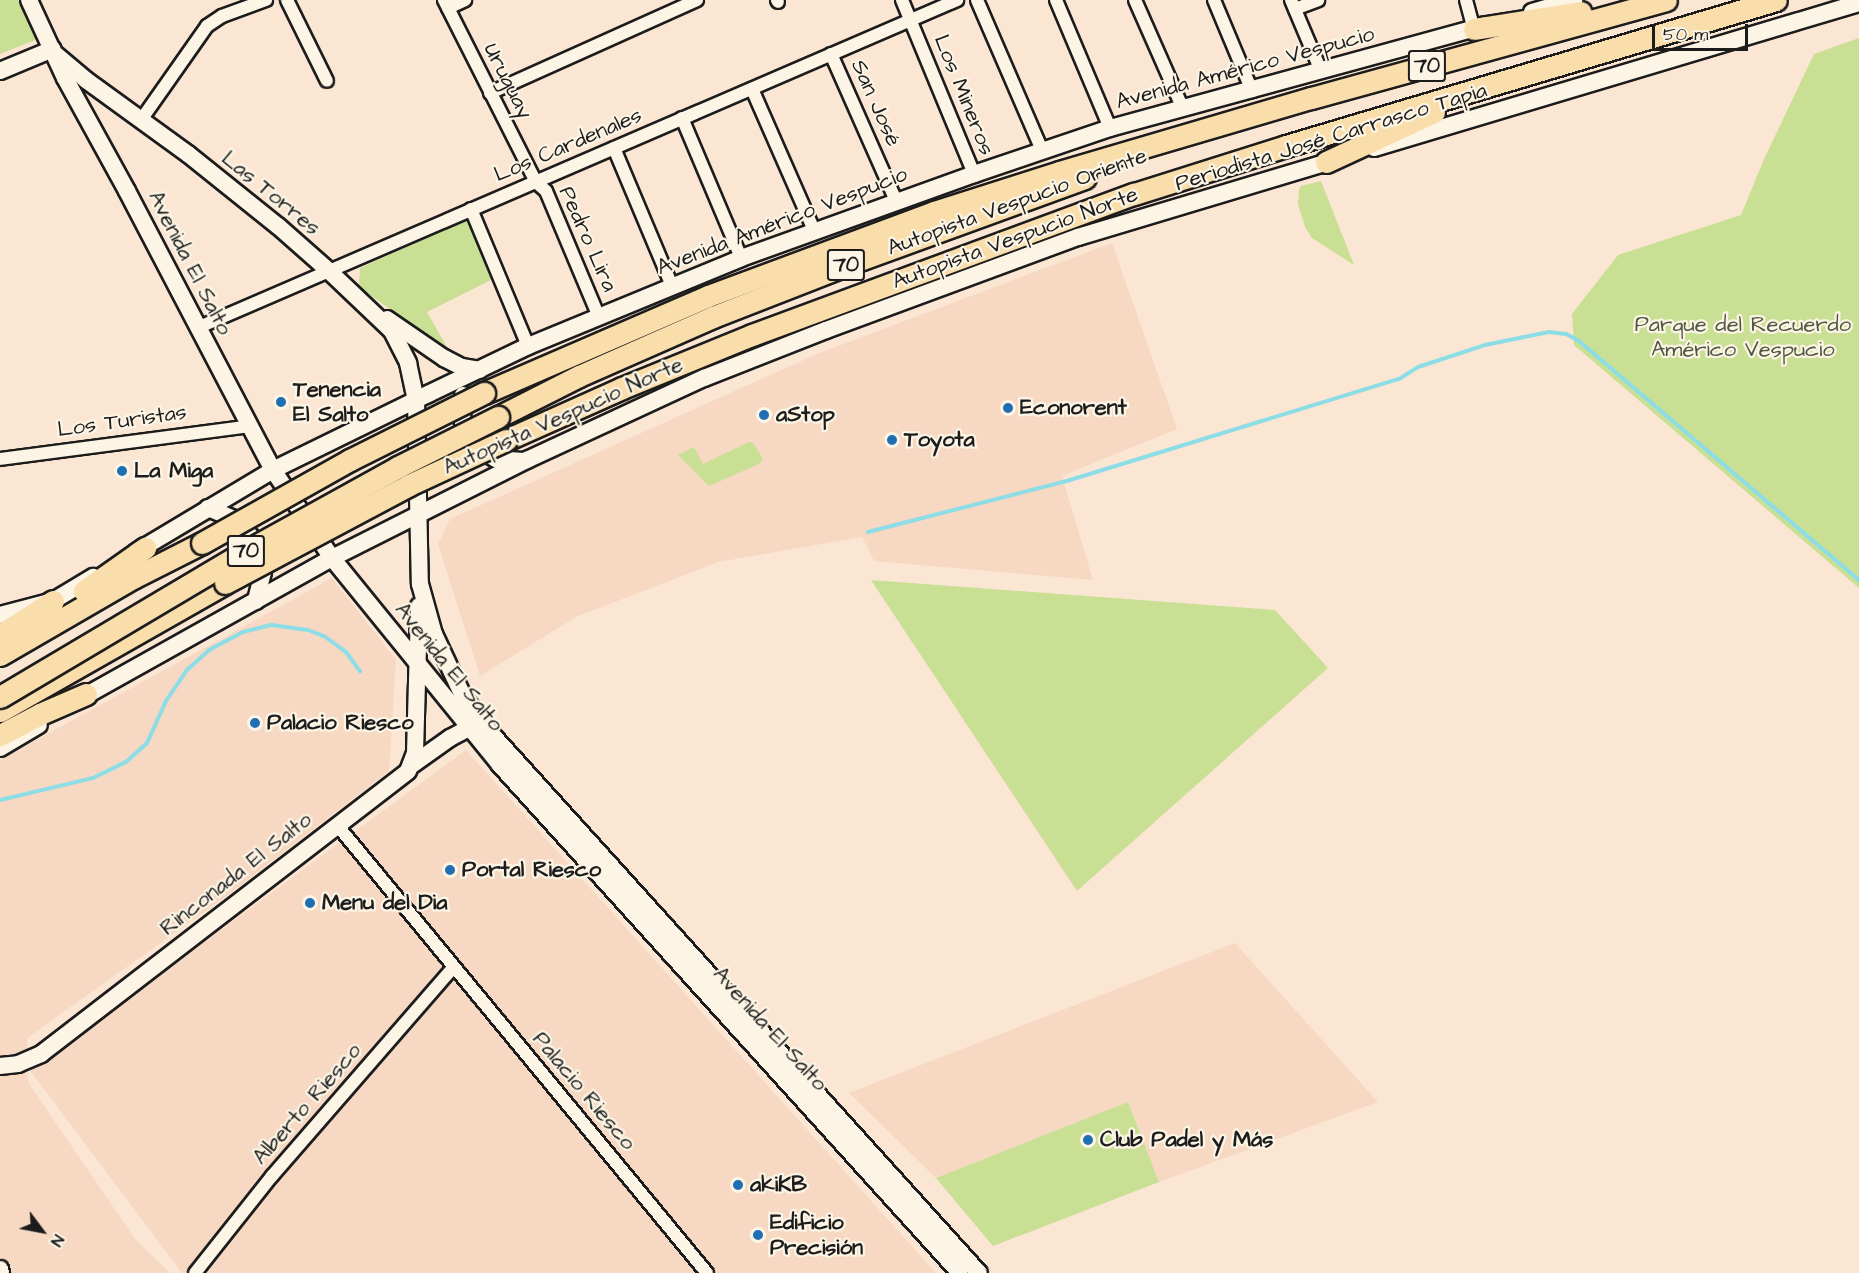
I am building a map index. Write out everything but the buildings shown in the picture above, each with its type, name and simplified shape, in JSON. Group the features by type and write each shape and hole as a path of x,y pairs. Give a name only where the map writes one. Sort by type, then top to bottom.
{"highway":[{"name":"Autopista Vespucio Norte","path":"0,711 225,583 410,485 506,440 752,335 1134,194 1776,0"},
{"path":"1474,29 1659,2"},
{"name":"Autopista Vespucio Norte","path":"0,656 133,578 202,543 350,460 484,393 632,327 858,238 1020,184 1659,2"},
{"path":"1326,162 1491,85"},
{"name":"Autopista Vespucio Oriente","path":"0,697 104,633 257,545 398,467 579,376 713,317 862,259 1147,156 1202,131"},
{"path":"0,651 144,548"},
{"path":"0,635 52,601"},
{"path":"0,735 86,694"}],"main road":[{"name":"Avenida El Salto","path":"28,0 65,78 127,191 273,470 332,558 469,728 960,1273"},
{"name":"Avenida Américo Vespucio","path":"0,615 52,601 273,470 528,346 741,258 896,201 1110,128 1252,91 1574,0"},
{"name":"Periodista José Carrasco Tapia","path":"332,558 527,460 654,400 826,330 1078,237 1859,3"},
{"path":"0,71 54,52"},
{"name":"Las Torres","path":"54,52 86,80 233,189 376,314 392,332 404,352 416,400"},
{"path":"376,314 400,327 444,358 462,367 480,370"},
{"path":"480,370 470,382 463,396 462,419 467,434 482,452 496,459 511,462 527,460"},
{"name":"Avenida El Salto","path":"416,400 420,584 442,656 474,713 979,1273"},
{"path":"385,416 404,420 411,427 417,446"},
{"path":"208,508 236,520 256,542 263,572 256,601"},
{"path":"0,748 86,694 332,558"},
{"path":"412,765 419,664 420,584"},
{"name":"Rinconada El Salto","path":"0,1065 18,1064 40,1054 402,777 412,765 450,738 469,728"}],"street":[{"path":"141,120 207,26 222,16 266,0"},
{"path":"286,0 327,81"},
{"path":"446,4 465,0"},
{"path":"490,93 697,0"},
{"name":"Los Mineros","path":"902,0 974,174"},
{"name":"Los Cardenales","path":"197,328 957,0"},
{"path":"977,0 1042,150"},
{"path":"1056,0 1110,128"},
{"path":"1135,0 1183,110"},
{"path":"1214,0 1252,91"},
{"path":"1318,0 1293,5 1321,71"},
{"path":"1466,0 1474,29"},
{"name":"Uruguay","path":"446,4 536,182"},
{"name":"San José","path":"831,54 896,201"},
{"path":"752,88 814,230"},
{"path":"682,118 741,258"},
{"path":"614,148 672,286"},
{"name":"Pedro Lira","path":"536,182 546,191 599,316"},
{"path":"471,209 528,346"},
{"name":"Los Turistas","path":"0,459 250,426"},
{"name":"Palacio Riesco","path":"337,825 707,1273"},
{"name":"Alberto Riesco","path":"195,1273 272,1176 454,967"}],"shaded area":[{"path":"1112,243 1177,429 1062,476 1093,580 874,561 862,537 718,562 576,617 480,676 438,544 450,519 817,354"},
{"path":"332,578 396,660 389,771 232,892 27,1038 28,1082 135,1239 170,1273 0,1273 0,760"},
{"path":"466,750 936,1273 182,1273 30,1070"},
{"path":"1235,943 1378,1102 1159,1182 1128,1102 936,1178 849,1093"}],"green space":[{"path":"0,0 18,0 38,39 0,54"},
{"name":"Parque del Recuerdo Américo Vespucio","path":"1859,38 1859,588 1574,345 1572,314 1618,255 1741,215 1765,157 1814,54"},
{"path":"1321,181 1354,265 1312,238 1305,227 1298,204 1299,190 1301,186"},
{"path":"469,219 495,278 427,312 449,351 359,287 360,268"},
{"path":"749,442 753,443 763,459 759,464 709,486 678,455 694,447 703,464"},
{"path":"871,580 1275,610 1328,668 1077,891"},
{"name":"Club Padel y Más","path":"1128,1102 1159,1182 993,1246 936,1178"}],"waterway":[{"path":"868,532 1070,480 1399,379 1418,367 1485,345 1549,332 1566,334 1579,341 1859,580"},
{"path":"0,800 93,778 126,762 147,743 166,701 187,670 209,650 243,632 272,625 308,630 324,636 346,652 360,671"}],"place":[{"name":"Tenencia El Salto","path":"281,402"},
{"name":"Econorent","path":"1008,408"},
{"name":"aStop","path":"764,415"},
{"name":"Toyota","path":"892,440"},
{"name":"La Miga","path":"122,471"},
{"name":"Palacio Riesco","path":"255,723"},
{"name":"Portal Riesco","path":"450,870"},
{"name":"Menu del Dia","path":"310,903"},
{"name":"Club Padel y Más","path":"1088,1140"},
{"name":"akiKB","path":"738,1185"},
{"name":"Edificio Precisión","path":"758,1235"}]}
